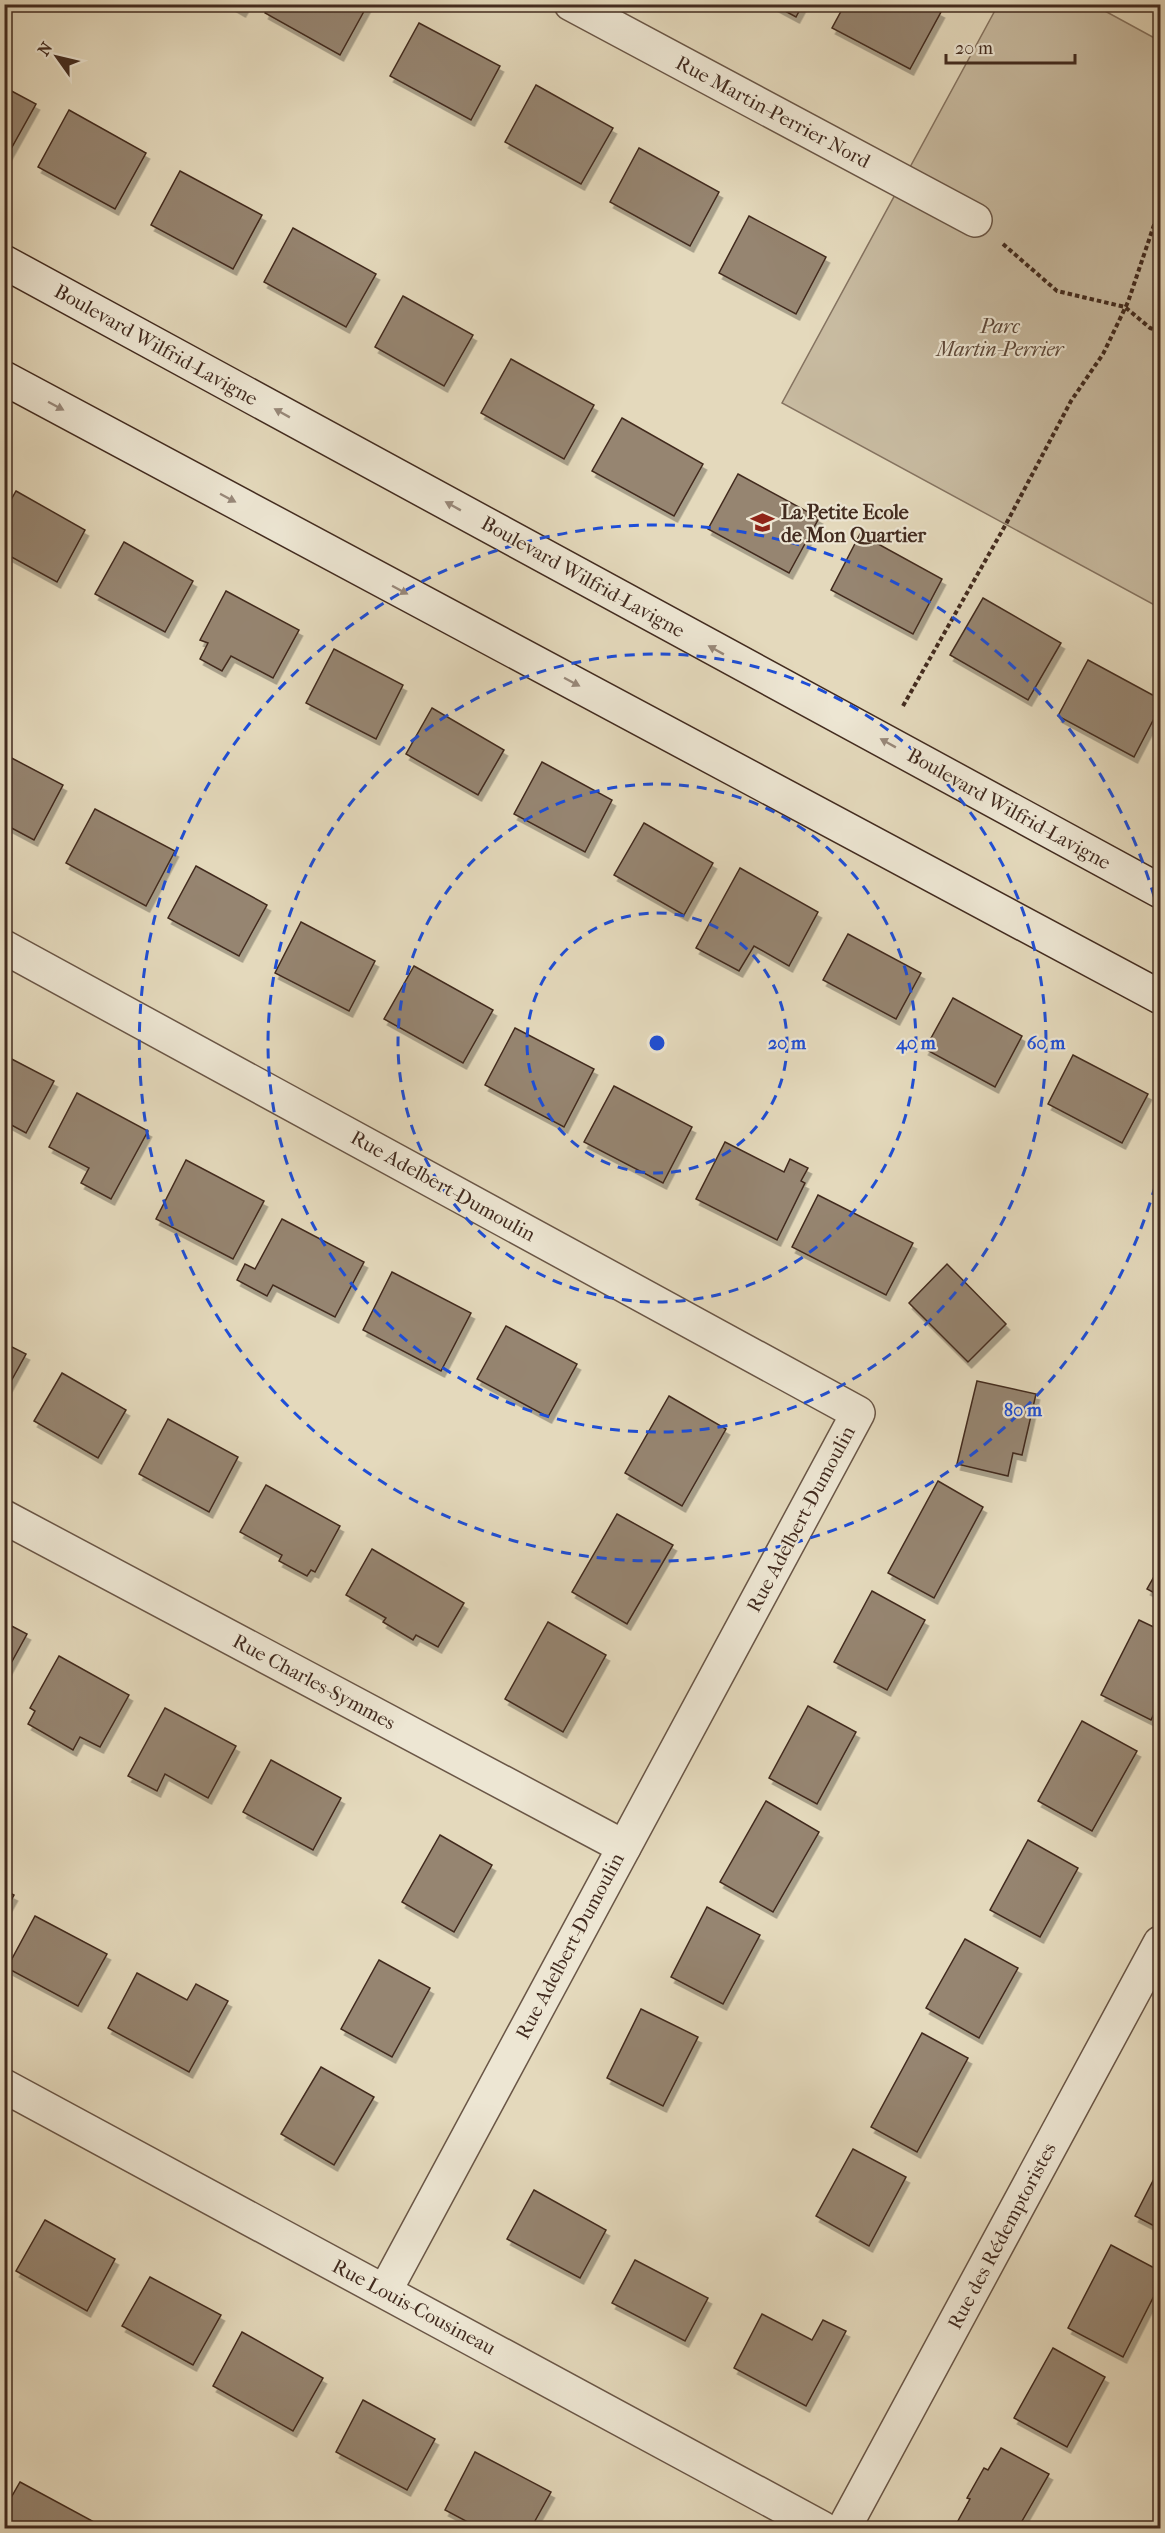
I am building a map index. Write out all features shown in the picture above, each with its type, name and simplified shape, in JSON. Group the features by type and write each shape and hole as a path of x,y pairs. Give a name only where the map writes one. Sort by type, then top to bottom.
{"street":[{"name":"Rue Martin-Perrier Nord","path":"571,4 975,220"},
{"name":"Boulevard Wilfrid-Lavigne","path":"4,262 1161,891"},
{"path":"4,378 1161,997"},
{"name":"Rue Adelbert-Dumoulin","path":"4,947 858,1413 385,2291"},
{"name":"Rue Charles-Symmes","path":"4,1516 624,1847"},
{"name":"Rue des Rédemptoristes","path":"844,2529 1161,1943"},
{"name":"Rue Louis-Cousineau","path":"4,2086 822,2529"}],"path":[{"path":"883,740 1006,524 1071,401 1103,354 1125,307 1154,225 1161,214"},
{"path":"975,220 1058,291 1125,307 1150,328 1161,331"}],"green space":[{"name":"Parc Martin-Perrier","path":"998,5 1094,5 1160,41 1160,608 782,403"}],"building":[{"path":"230,4 246,4 242,11"},
{"path":"269,4 368,4 340,55 265,13"},
{"path":"772,4 803,4 796,17"},
{"path":"845,4 926,4 941,12 910,69 832,28"},
{"path":"419,23 500,66 471,120 390,76"},
{"path":"536,85 613,128 581,184 505,142"},
{"path":"4,87 36,104 7,156 4,155"},
{"path":"69,110 146,153 115,209 38,167"},
{"path":"639,148 719,192 690,246 610,202"},
{"path":"180,171 262,215 233,269 151,225"},
{"path":"749,216 826,257 796,314 719,273"},
{"path":"293,228 376,274 346,327 264,282"},
{"path":"403,296 473,335 444,386 375,347"},
{"path":"511,359 594,405 564,459 481,413"},
{"path":"622,418 703,464 674,516 592,471"},
{"name":"La Petite Ecole de Mon Quartier","path":"738,474 819,518 789,573 708,529"},
{"path":"16,491 85,530 57,582 8,555 4,562 4,512"},
{"path":"860,534 942,579 913,634 831,590"},
{"path":"124,542 193,581 165,632 95,594"},
{"path":"226,591 299,630 273,678 231,656 222,671 200,659 208,643 200,640"},
{"path":"983,598 1061,643 1028,700 950,655"},
{"path":"334,649 403,685 376,739 306,703"},
{"path":"1088,660 1160,699 1160,707 1134,757 1058,716"},
{"path":"432,708 504,750 478,795 406,754"},
{"path":"4,754 63,785 34,840 4,824"},
{"path":"542,762 612,800 585,852 514,814"},
{"path":"95,809 175,851 146,906 66,863"},
{"path":"644,823 713,863 684,915 614,875"},
{"path":"196,866 267,905 239,956 168,918"},
{"path":"740,868 818,912 789,966 754,946 739,971 696,948"},
{"path":"301,922 375,961 349,1011 275,973"},
{"path":"848,934 921,973 896,1019 823,980"},
{"path":"414,966 493,1010 463,1063 384,1019"},
{"path":"953,998 1022,1036 995,1087 925,1049"},
{"path":"515,1028 594,1069 564,1127 485,1085"},
{"path":"4,1055 54,1081 26,1133 4,1121"},
{"path":"1073,1055 1148,1094 1122,1143 1048,1104"},
{"path":"614,1086 692,1127 663,1183 584,1142"},
{"path":"77,1093 148,1131 111,1199 81,1183 89,1168 49,1147"},
{"path":"725,1142 784,1172 790,1159 808,1168 801,1181 805,1183 777,1240 696,1199"},
{"path":"186,1160 264,1201 233,1259 156,1219"},
{"path":"818,1195 913,1243 886,1295 792,1247"},
{"path":"282,1219 364,1262 335,1317 273,1285 267,1296 237,1280 245,1264 255,1269"},
{"path":"947,1264 1006,1324 968,1362 909,1303"},
{"path":"392,1272 471,1313 441,1371 363,1330"},
{"path":"506,1326 577,1364 548,1417 477,1379"},
{"path":"4,1343 26,1354 4,1394"},
{"path":"62,1373 126,1410 98,1458 34,1421"},
{"path":"977,1381 1036,1394 1022,1455 1013,1453 1008,1476 957,1464"},
{"path":"669,1396 726,1429 682,1506 625,1473"},
{"path":"168,1419 238,1457 209,1512 139,1474"},
{"path":"938,1481 983,1507 934,1598 888,1573"},
{"path":"266,1485 340,1526 315,1572 311,1570 307,1576 279,1561 282,1555 240,1532"},
{"path":"617,1514 673,1545 627,1624 572,1592"},
{"path":"372,1549 464,1603 438,1647 416,1635 413,1640 383,1622 386,1618 346,1595"},
{"path":"1160,1566 1160,1596 1147,1589"},
{"path":"872,1591 925,1620 887,1690 834,1662"},
{"path":"1139,1620 1160,1630 1160,1701 1151,1720 1101,1695"},
{"path":"4,1622 27,1634 4,1676"},
{"path":"548,1622 606,1655 563,1732 505,1699"},
{"path":"59,1656 129,1695 100,1747 80,1737 73,1750 28,1724 35,1711 30,1708"},
{"path":"808,1706 856,1732 817,1804 769,1778"},
{"path":"165,1708 236,1746 208,1798 165,1774 157,1791 128,1776"},
{"path":"1082,1721 1137,1751 1092,1831 1038,1801"},
{"path":"271,1760 341,1798 313,1850 243,1812"},
{"path":"766,1801 819,1832 773,1912 720,1882"},
{"path":"440,1835 492,1865 454,1932 402,1902"},
{"path":"1028,1840 1078,1868 1040,1937 990,1910"},
{"path":"4,1890 14,1895 4,1913"},
{"path":"707,1907 760,1935 723,2004 671,1977"},
{"path":"35,1916 107,1954 78,2006 7,1968"},
{"path":"965,1939 1018,1968 979,2038 926,2008"},
{"path":"379,1960 430,1988 392,2057 341,2029"},
{"path":"137,1973 187,2000 196,1984 228,2001 189,2072 108,2028"},
{"path":"641,2009 698,2037 663,2106 607,2078"},
{"path":"922,2033 968,2058 917,2152 871,2127"},
{"path":"321,2067 374,2097 334,2165 281,2134"},
{"path":"853,2149 906,2177 869,2246 816,2216"},
{"path":"1160,2167 1160,2229 1135,2216"},
{"path":"534,2190 606,2230 580,2278 507,2239"},
{"path":"45,2220 115,2259 87,2311 16,2271"},
{"path":"1111,2245 1160,2271 1160,2284 1123,2357 1068,2328"},
{"path":"635,2260 708,2298 685,2341 612,2303"},
{"path":"150,2277 221,2315 193,2365 122,2326"},
{"path":"762,2314 812,2340 823,2320 846,2331 806,2406 734,2368"},
{"path":"242,2332 323,2378 293,2431 213,2386"},
{"path":"1053,2348 1105,2377 1067,2447 1014,2418"},
{"path":"363,2400 435,2439 407,2490 336,2452"},
{"path":"1001,2448 1049,2474 1018,2528 954,2528 984,2468 988,2470"},
{"path":"475,2452 551,2492 531,2528 479,2528 445,2510"},
{"path":"20,2482 96,2523 93,2528 4,2528 4,2510"}],"place":[{"name":"La Petite Ecole de Mon Quartier","path":"763,523"}]}
